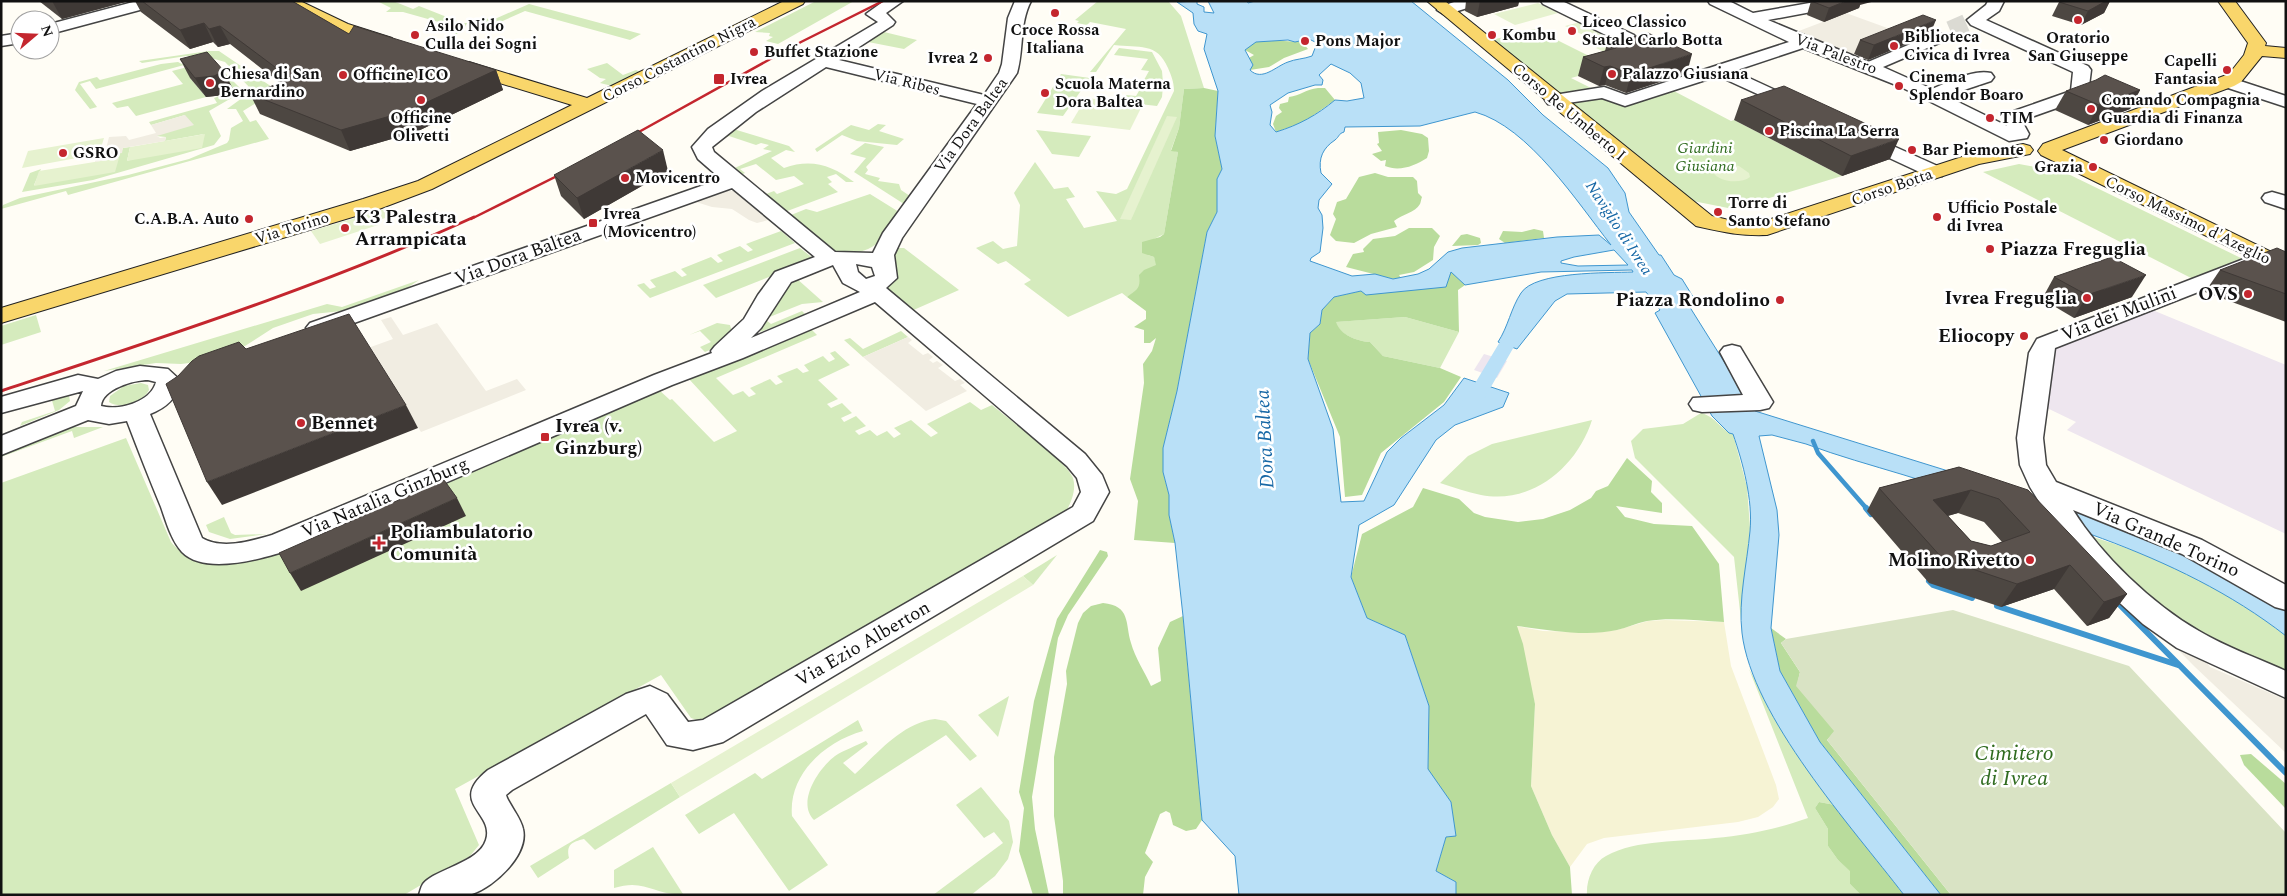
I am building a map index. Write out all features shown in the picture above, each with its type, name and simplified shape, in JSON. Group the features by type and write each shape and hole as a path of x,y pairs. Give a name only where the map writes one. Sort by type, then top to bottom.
{"main road":[{"path":"2031,144 2086,134 2170,105 2228,82 2240,73 2256,50 2254,38 2226,1"},
{"path":"294,2 342,28 402,47"},
{"name":"Corso Costantino Nigra","path":"588,104 784,3"},
{"name":"Corso Re Umberto I","path":"1440,5 1704,221"},
{"path":"2256,50 2286,52"},
{"path":"446,60 588,104"},
{"name":"Via Torino","path":"5,314 406,192 465,167 588,104"},
{"name":"Corso Botta","path":"1704,221 1737,229 1767,228 1935,172 2031,144"},
{"name":"Corso Massimo d'Azeglio","path":"2031,144 2276,263"}],"street":[{"path":"883,266 874,260 844,259 736,180 705,155 702,147 704,143 753,104 806,70 826,62 884,25 887,22 884,18 874,14 895,1"},
{"name":"Via Dora Baltea","path":"875,290 886,278 883,255 892,238 1012,65 1014,26 1023,1"},
{"path":"1440,5 1474,1"},
{"path":"1549,1 1628,40"},
{"name":"Via Palestro","path":"1716,1 1804,42 1932,95 2031,144"},
{"path":"1785,1 1803,10"},
{"path":"1751,18 1793,10 1803,10 1843,1"},
{"path":"1997,2 1993,8 1971,22 2082,70 2079,94 2020,115 2014,123 2031,144"},
{"path":"60,26 145,4"},
{"path":"1870,68 1944,34"},
{"path":"1554,100 1604,92 1625,101 1804,42"},
{"name":"Via Ribes","path":"826,62 987,101"},
{"path":"1719,70 1812,114"},
{"path":"1932,95 1965,82 1985,77"},
{"path":"2228,82 2286,102"},
{"path":"1847,131 1935,172"},
{"name":"Via Dora Baltea","path":"298,335 736,180"},
{"name":"Via Dora Baltea","path":"844,259 871,252 892,238"},
{"path":"844,259 844,266 848,275 859,285 875,290"},
{"name":"Via Natalia Ginzburg","path":"708,361 733,344 746,331 769,295 784,277 844,259"},
{"name":"Via dei Mulini","path":"2276,263 2045,344 2041,352 2030,438 2032,465 2047,491 2075,536 2120,586 2188,640 2286,685"},
{"name":"Via Natalia Ginzburg","path":"136,411 184,531 192,545 206,551 243,552 282,542 708,361 736,353 875,290"},
{"name":"Via Ezio Alberton","path":"437,895 487,867 502,850 506,830 490,801 488,790 500,780 637,703 650,699 656,703 679,735 693,736 711,732 1083,514 1095,492 1089,475 1076,460 875,290"},
{"path":"1702,404 1760,402 1732,352"},
{"path":"1,405 78,383 87,383 95,400 96,415 109,416 136,411 163,395 177,378 140,373 119,379 95,400 1,446"},
{"name":"Via Grande Torino","path":"2047,491 2192,548 2286,600"}],"shaded area":[{"path":"1846,13 1904,34 1850,56 1791,34"},
{"path":"185,115 194,125 157,136 160,138 166,137 165,141 123,148 122,153 107,155 106,160 95,162 97,154 105,153 109,137 126,136 129,140 156,133 151,125"},
{"path":"723,191 736,191 772,219 757,223 732,209 712,207 693,201"},
{"path":"2150,309 2286,365 2286,534 2067,430 2076,422 2047,408 2054,351 2063,342"},
{"path":"391,317 403,335 437,323 486,391 517,379 526,390 421,432 368,348 393,339 381,320"},
{"path":"908,337 912,340 908,343 923,355 928,353 933,357 929,360 933,363 937,361 943,365 938,368 955,381 960,379 965,383 960,385 967,391 926,411 863,357"},
{"path":"1484,354 1507,361 1497,378 1474,370"},
{"path":"2128,599 2201,655 2210,667 2286,700 2286,753 2194,666"},
{"path":"1648,621 1724,622 1731,666 1776,785 1779,799 1773,807 1758,817 1738,822 1604,838 1587,844 1570,867 1552,835 1531,786 1535,704 1516,626 1543,631 1577,632 1617,630"}],"green space":[{"path":"377,1 393,1 413,9 419,6 462,23 467,23 465,27 445,44 460,28 403,12 386,12 391,8"},
{"path":"816,1 854,1 778,44 766,41 773,37 769,36 770,33 755,32"},
{"path":"1098,1 1168,1 1181,16 1204,88 1184,89 1179,128 1171,150 1178,152 1164,234 1154,239 1148,255 1154,257 1157,265 1138,291 1127,297 1122,293 1068,317 1024,284 1031,280 1006,261 998,264 976,248 993,241 1003,249 1017,246 1020,205 1014,193 1035,162 1054,189 1068,187 1075,197 1066,199 1084,228 1117,221 1096,191 1116,194 1127,189 1174,88 1164,60 1153,50 1146,48 1114,45 1096,72 1090,72 1126,29 1090,22 1087,25 1077,23 1079,21 1075,20"},
{"path":"1538,3 1558,13 1515,25 1494,14"},
{"path":"529,4 641,34 630,40 525,11 482,30 479,29 484,19 497,18"},
{"path":"1584,21 1644,51 1617,58 1596,48 1603,45 1565,26"},
{"path":"1535,29 1611,67 1571,78 1595,90 1557,96 1492,40"},
{"path":"880,31 917,40 904,49 863,41"},
{"path":"1267,40 1302,42 1308,49 1284,58 1269,67 1250,70 1249,58 1254,55 1245,50 1254,42"},
{"path":"1119,48 1152,52 1162,71 1163,83 1144,80 1149,71 1141,70 1148,59 1114,55"},
{"path":"219,51 272,87 264,98 243,111 250,122 256,120 269,139 68,195 66,191 1,209 3,205 20,198 128,175 189,159 227,143 231,128 243,121 236,109 227,109 249,93 251,89 225,62 211,58 186,56 142,63 139,61"},
{"path":"178,62 184,65 96,89 90,81 80,84 97,107 90,109 75,90 79,82 97,77 100,80 161,64"},
{"path":"203,63 218,66 241,89 235,96 209,111 221,136 214,145 93,180 22,192 30,173 41,169 34,185 119,158 106,160 107,155 121,153 123,148 130,147 127,161 204,134 165,141 166,137 156,136 185,115 151,125 149,122 217,103 214,98 230,92 190,78 206,97 136,116 128,106 117,108 112,103 183,84 172,71"},
{"path":"607,63 623,75 636,70 643,73 616,87 600,83 606,79 600,78 587,69"},
{"path":"1061,74 1090,78 1063,116 1037,113"},
{"path":"1143,84 1163,86 1162,97 1157,106 1122,102 1126,95 1136,96"},
{"path":"1204,88 1218,91 1215,136 1222,169 1217,179 1217,212 1207,232 1177,391 1163,448 1163,472 1169,495 1169,515 1175,543 1134,540 1138,501 1130,479 1144,383 1143,364 1152,351 1156,338 1150,343 1144,343 1144,330 1134,327 1146,319 1146,311 1127,297 1137,288 1139,275 1144,270 1156,265 1154,257 1142,253 1142,242 1164,234 1178,152 1171,151 1179,128 1184,89"},
{"path":"1318,88 1325,88 1335,100 1304,122 1276,132 1273,124 1276,116 1282,112 1279,108 1280,104 1288,102 1289,97"},
{"name":"Giardini Giusiana","path":"1672,90 1842,176 1733,209 1688,200 1565,103 1607,96 1624,105"},
{"path":"1086,98 1143,104 1130,130 1071,123"},
{"path":"1167,116 1177,117 1131,220 1120,219"},
{"path":"878,124 886,125 879,131 904,139 897,145 857,141 842,135 817,152 815,149 851,125 869,130"},
{"path":"730,128 789,146 795,152 786,150 771,158 784,168 803,164 821,165 838,171 854,182 846,182 836,174 827,177 832,182 828,184 838,192 782,213 748,187 755,185 766,194 774,191 777,194 804,184 794,176 776,180 756,164 740,169 745,173 735,177 728,171 772,151 763,149 769,145 761,143 756,145 729,136 725,138 718,136"},
{"path":"1036,130 1091,136 1079,157 1052,154"},
{"path":"1401,130 1422,134 1428,138 1429,151 1427,158 1407,167 1390,168 1385,166 1386,160 1381,161 1372,154 1382,151 1377,144 1379,143 1378,132"},
{"name":"GSRO","path":"205,134 202,148 127,161 130,147"},
{"name":"GSRO","path":"104,138 99,154 22,168 28,151"},
{"path":"865,143 884,147 866,167 868,170 865,174 880,178 878,181 899,184 901,190 910,196 904,204 854,172 866,158 850,154"},
{"name":"GSRO","path":"119,158 115,172 34,186 39,171"},
{"path":"1722,163 1739,166 1749,173 1750,177 1740,181 1722,179 1713,173 1711,168"},
{"path":"2019,164 2064,172 2245,260 2193,279 1983,172"},
{"path":"1375,173 1388,177 1413,177 1417,181 1418,193 1422,197 1420,204 1394,221 1397,227 1371,234 1354,243 1336,241 1330,235 1336,219 1333,214 1337,202 1346,199 1359,177"},
{"path":"870,194 899,212 882,239 868,249 859,252 836,255 786,217 806,209 817,212"},
{"name":"K3 Palestra Arrampicata","path":"392,207 397,214 376,221 378,225 320,244 311,231"},
{"path":"1409,228 1432,228 1440,236 1434,247 1433,260 1414,272 1399,275 1401,278 1393,279 1346,267 1353,254 1364,252 1363,249 1373,239 1395,236"},
{"path":"1534,229 1543,231 1544,238 1505,243 1499,239 1503,231 1522,232"},
{"path":"781,231 795,243 650,298 637,285 644,283 650,289 656,287 650,280 675,271 682,277 687,275 681,269 711,257 718,263 723,261 717,255 740,246 748,252 753,250 746,244"},
{"path":"1467,234 1480,238 1481,243 1478,245 1452,246 1461,235"},
{"path":"800,248 814,259 716,298 703,285"},
{"path":"897,248 904,248 959,290 909,312 887,291 887,285 896,274 895,266 890,258"},
{"path":"1451,271 1465,285 1458,290 1459,332 1405,317 1336,322 1345,334 1355,339 1370,342 1383,356 1440,368 1461,377 1444,402 1381,453 1362,495 1345,497 1340,437 1308,359 1310,333 1320,324 1322,310 1334,297"},
{"path":"796,278 823,302 802,304 767,318 780,295"},
{"path":"419,280 404,290 342,311 313,314 273,328 245,346 198,362 181,364 156,363 104,371 327,304 342,307"},
{"path":"802,311 806,315 760,332 766,320 771,324"},
{"path":"36,315 41,332 1,345 1,326"},
{"path":"1405,317 1459,332 1440,368 1383,356 1370,342 1355,339 1345,334 1337,327 1335,322"},
{"path":"717,323 730,325 732,332 717,347 705,352 700,347 711,342 700,331 689,335"},
{"path":"809,327 817,335 716,378 733,395 743,391 749,397 756,394 750,388 770,379 776,385 783,382 777,376 797,368 803,373 809,371 804,365 823,356 829,362 835,359 830,353 835,351 850,365 818,380 838,399 827,404 831,408 842,403 852,413 841,418 844,422 856,416 866,426 855,431 859,435 870,430 877,436 887,431 894,438 901,434 894,428 911,420 931,437 938,433 927,424 970,402 981,410 992,405 1049,451 1069,471 1073,478 1074,488 1064,516 713,717 700,721 691,718 661,675 455,789 479,845 470,856 404,895 1,895 1,483 126,438 171,542 186,554 217,562 658,389 670,400 672,399 714,442 737,431 688,378"},
{"path":"901,331 908,337 863,357 844,340 850,338 863,349"},
{"path":"141,383 148,385 149,390 137,401 125,405 109,402 110,396 124,386"},
{"path":"51,394 69,396 70,401 59,410 20,426 22,422 55,411 51,397 1,414 1,410"},
{"path":"1701,413 1733,434 1747,487 1750,528 1741,620 1734,557 1635,458 1631,441 1643,429 1683,424"},
{"path":"1592,420 1585,437 1564,467 1550,479 1535,488 1518,494 1500,497 1481,495 1440,483 1468,456 1492,444"},
{"path":"65,427 103,427 74,438 72,431 1,457 1,453"},
{"path":"1627,458 1652,481 1651,492 1662,503 1662,513 1616,506 1625,517 1654,524 1692,526 1719,564 1724,622 1676,619 1656,620 1617,630 1593,633 1517,626 1523,644 1535,704 1531,786 1552,835 1570,867 1572,895 1456,895 1456,882 1436,871 1446,837 1455,835 1451,802 1428,770 1429,706 1405,635 1367,618 1351,577 1362,534 1413,507 1423,488 1459,499 1474,513 1485,517 1518,522 1543,519 1570,510 1591,498 1596,491 1608,486"},
{"path":"224,517 231,533 235,535 267,534 230,539 209,532 206,525"},
{"path":"2086,535 2139,553 2191,576 2264,620 2286,636 2286,676 2196,636 2151,604"},
{"path":"1100,550 1107,552 1108,556 1068,615 1058,638 1032,797 1035,829 1049,895 1033,895 1019,851 1024,808 1019,792 1034,701 1057,619"},
{"path":"1057,555 1033,585 1023,576"},
{"path":"1023,576 1033,585 680,797 671,783"},
{"path":"1103,603 1112,605 1123,612 1133,649 1151,686 1161,681 1158,648 1170,622 1183,616 1202,820 1196,829 1186,831 1173,825 1170,813 1166,811 1160,814 1145,853 1153,862 1145,877 1143,895 1063,895 1063,881 1054,816 1054,757 1067,684 1066,671 1078,623 1083,613 1091,606"},
{"name":"Cimitero di Ivrea","path":"1953,610 2129,666 2286,833 2286,895 1951,895 1827,740 1834,731 1796,686 1800,672 1781,643 1786,639"},
{"path":"1771,628 1786,639 1781,643 1800,672 1797,686 1835,731 1827,740 1951,895 1941,895 1820,742 1780,671"},
{"path":"1749,669 1791,746 1835,805 1819,802 1815,808 1828,829 1828,846 1838,860 1851,871 1850,884 1861,895 1587,895 1589,878 1594,867 1601,859 1618,851 1659,842 1751,833 1808,818"},
{"path":"1009,696 998,737 978,715"},
{"path":"935,719 946,721 977,756 970,761 946,735 814,820 809,813 807,804 809,795 817,777 829,761 846,750 866,741 868,744 843,763 855,774 901,733 912,726"},
{"path":"858,720 863,731 849,736 823,751 803,773 796,786 792,801 792,816 828,865 789,891 734,813 699,834 685,815 755,773 762,779"},
{"path":"2251,754 2286,784 2286,809 2244,765 2240,755"},
{"path":"671,783 680,797 595,850 584,839 573,843 568,850 569,858 538,878 530,866"},
{"path":"981,787 1009,821 1013,842 1008,859 995,876 971,895 933,895 1003,843 994,832 984,838 956,805"},
{"path":"1819,802 1835,805 1904,895 1861,895 1850,884 1850,871 1838,860 1828,846 1828,829 1815,808"},
{"path":"653,847 683,894 673,894 634,885 614,888 614,870"}],"water":[{"path":"1197,1 1197,4 1204,7 1204,12 1214,13 1208,1 1247,1 1248,3 1255,1 1411,1 1508,80 1543,115 1608,168 1625,193 1629,212 1674,275 1682,279 1695,300 1686,301 1755,411 1974,479 1995,483 2161,540 2286,606 2286,636 2243,606 2198,580 2151,558 2102,539 2053,521 1806,444 1772,435 1759,436 1777,510 1779,535 1771,628 1780,671 1820,742 1941,895 1904,895 1807,770 1764,700 1750,666 1742,633 1742,595 1751,519 1744,469 1733,434 1729,433 1712,416 1655,313 1660,310 1646,292 1567,294 1555,301 1517,349 1498,342 1521,293 1529,286 1556,277 1590,273 1633,272 1632,270 1541,272 1465,285 1451,272 1446,287 1366,295 1361,291 1334,297 1322,310 1320,324 1310,333 1308,359 1333,429 1341,502 1364,501 1387,452 1401,438 1444,405 1464,378 1509,393 1503,407 1455,425 1436,440 1394,505 1359,525 1351,577 1367,618 1405,635 1429,706 1428,769 1451,802 1456,836 1446,837 1436,871 1456,882 1456,895 1239,895 1235,856 1202,820 1175,543 1169,515 1169,495 1163,472 1163,448 1177,391 1207,232 1217,212 1217,179 1222,169 1215,136 1218,91 1204,49 1207,34 1198,31 1194,24 1193,13 1177,2","holes":["1309,39 1317,43 1312,56 1288,62 1264,74 1255,73 1250,70 1253,65 1245,50 1256,42 1288,40 1295,42","1331,64 1350,73 1361,83 1364,98 1347,101 1335,100 1307,119 1276,132 1270,125 1272,112 1270,105 1288,93 1315,85 1322,85 1323,80 1319,75","1475,112 1495,120 1533,149 1567,188 1611,245 1599,235 1557,237 1462,248 1448,252 1429,269 1418,274 1393,279 1375,274 1352,276 1310,261 1311,258 1320,252 1323,228 1322,215 1318,208 1319,200 1332,184 1321,173 1320,168 1322,154 1327,146 1344,132 1345,127 1420,126","1614,250 1628,265 1578,266 1561,263 1561,261"]}],"building":[{"name":"Officine ICO","path":"142,1 292,1 349,34 354,26 496,70 408,111 341,130 250,94 291,79 220,26 209,29 204,23 180,30"},
{"path":"1811,1 1846,1 1829,8"},
{"path":"2106,1 2088,11 2059,2"},
{"path":"1923,15 1936,20 1874,45 1860,40"},
{"path":"1648,33 1692,54 1631,74 1610,66 1604,67 1583,57 1616,48 1607,44"},
{"path":"207,52 224,71 214,76 195,78 180,59"},
{"path":"2105,75 2140,90 2099,105 2066,91 2096,80"},
{"path":"1784,86 1899,139 1851,156 1741,100"},
{"path":"638,130 663,150 577,198 554,175"},
{"path":"2277,248 2286,252 2286,294 2220,270"},
{"path":"2112,257 2146,275 2087,295 2054,277"},
{"name":"Bennet","path":"349,314 406,405 207,482 166,384 178,376 199,356 239,342 246,349"},
{"path":"1959,467 2028,490 2127,594 2104,602 2070,565 2017,584 1943,559 1879,488","holes":["1971,490 1999,499 2030,532 1991,546 1971,541 1933,500"]},
{"path":"444,480 457,498 290,573 279,553"}],"waterway":[{"path":"1469,404 1475,399 1519,324"},
{"path":"1813,441 1818,453 1867,509"},
{"path":"1866,508 1871,514"},
{"path":"1929,581 1933,585 1972,598"},
{"path":"2116,601 2286,773"},
{"path":"1997,606 2178,665"}],"tunnel":[{"path":"1950,30 1966,23"}],"railway":[{"path":"628,138 801,42 883,1"},
{"path":"471,219 567,171"},
{"path":"1,391 299,289 474,217"}],"place":[{"name":"Croce Rossa Italiana","path":"1055,13"},
{"name":"Oratorio San Giuseppe","path":"2078,20"},
{"name":"Liceo Classico Statale Carlo Botta","path":"1572,31"},
{"name":"Asilo Nido Culla dei Sogni","path":"415,35"},
{"name":"Kombu","path":"1492,35"},
{"name":"Pons Major","path":"1305,41"},
{"name":"Biblioteca Civica di Ivrea","path":"1894,46"},
{"name":"Buffet Stazione","path":"754,52"},
{"name":"Ivrea 2","path":"988,58"},
{"name":"Capelli Fantasia","path":"2227,70"},
{"name":"Palazzo Giusiana","path":"1612,74"},
{"name":"Officine ICO","path":"343,75"},
{"name":"Ivrea","path":"719,79"},
{"name":"Chiesa di San Bernardino","path":"210,83"},
{"name":"Cinema Splendor Boaro","path":"1899,86"},
{"name":"Scuola Materna Dora Baltea","path":"1045,93"},
{"name":"Officine Olivetti","path":"421,100"},
{"name":"Comando Compagnia Guardia di Finanza","path":"2091,109"},
{"name":"TIM","path":"1990,118"},
{"name":"Piscina La Serra","path":"1769,131"},
{"name":"Giordano","path":"2104,140"},
{"name":"Bar Piemonte","path":"1912,150"},
{"name":"GSRO","path":"63,153"},
{"name":"Grazia","path":"2093,167"},
{"name":"Movicentro","path":"625,178"},
{"name":"Torre di Santo Stefano","path":"1718,212"},
{"name":"Ufficio Postale di Ivrea","path":"1937,217"},
{"name":"C.A.B.A. Auto","path":"249,219"},
{"name":"Ivrea (Movicentro)","path":"593,223"},
{"name":"K3 Palestra Arrampicata","path":"345,228"},
{"name":"Piazza Freguglia","path":"1990,249"},
{"name":"OVS","path":"2248,294"},
{"name":"Ivrea Freguglia","path":"2087,298"},
{"name":"Piazza Rondolino","path":"1780,300"},
{"name":"Eliocopy","path":"2024,336"},
{"name":"Bennet","path":"301,423"},
{"name":"Ivrea (v. Ginzburg)","path":"545,437"},
{"name":"Poliambulatorio Comunità","path":"379,543"},
{"name":"Molino Rivetto","path":"2030,560"}],"water label":[{"name":"Naviglio di Ivrea","path":"1619,228"},
{"name":"Dora Baltea","path":"1265,439"}]}
